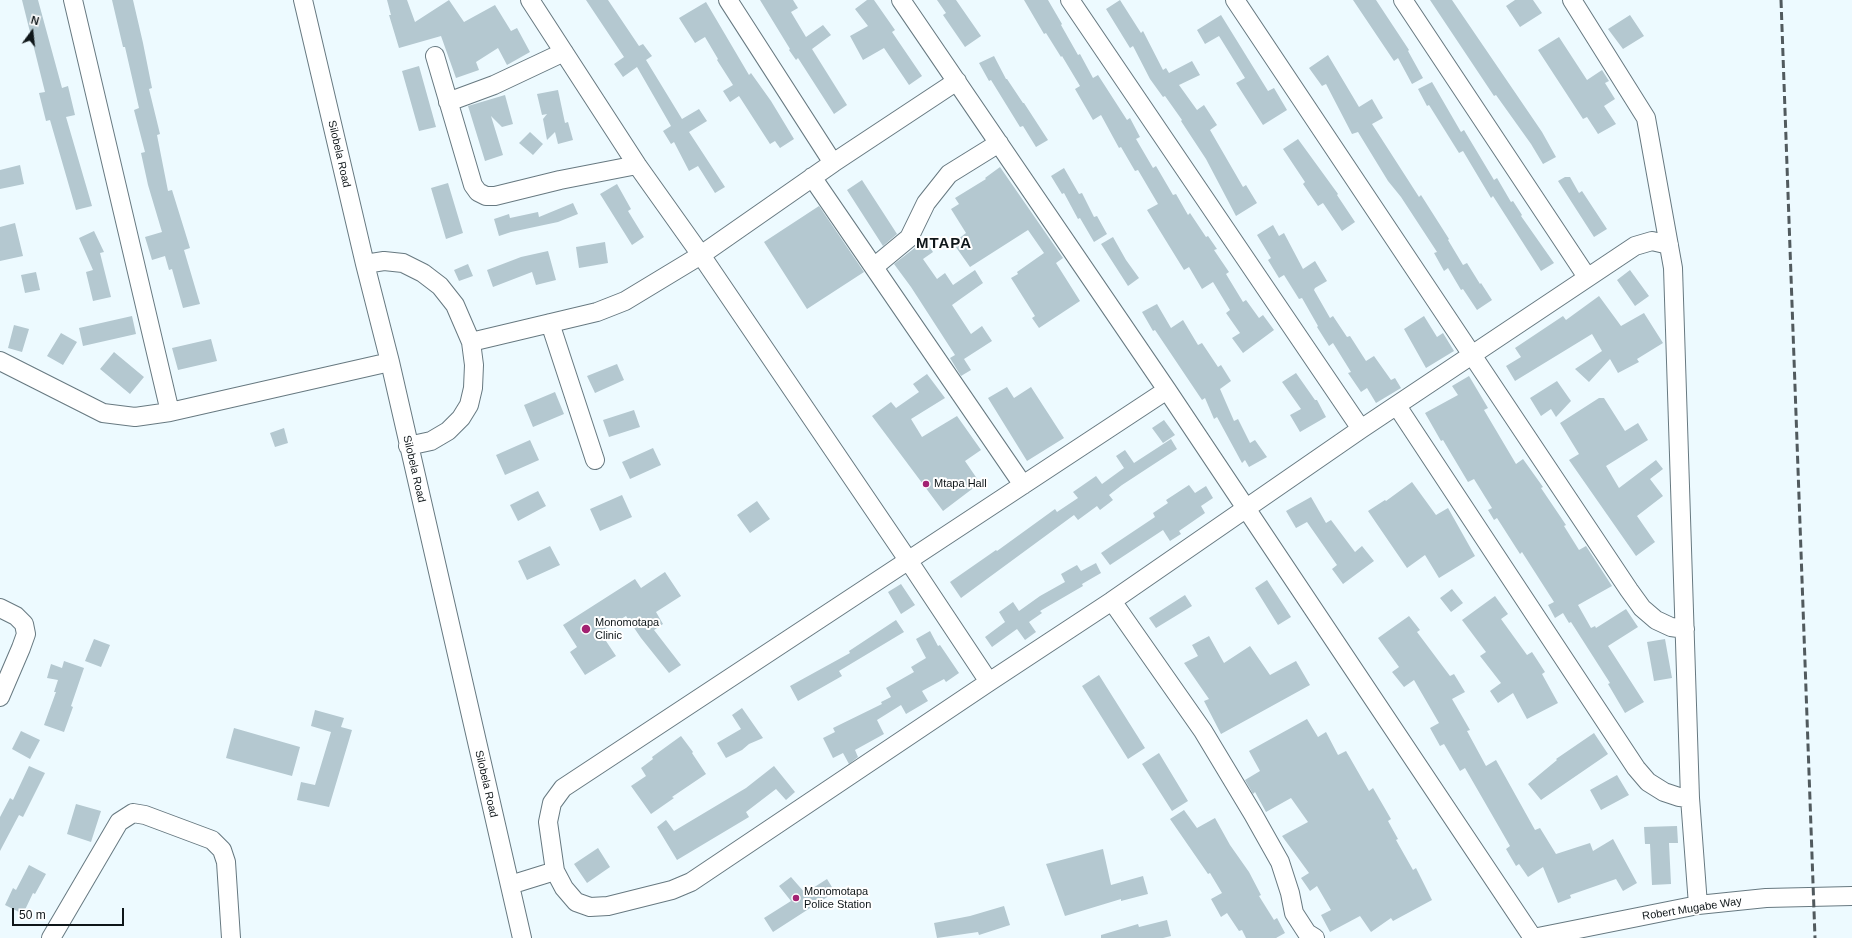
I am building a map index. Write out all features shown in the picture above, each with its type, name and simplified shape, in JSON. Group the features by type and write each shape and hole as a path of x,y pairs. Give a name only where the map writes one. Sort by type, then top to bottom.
{"street":[{"path":"73,0 170,412"},
{"name":"Silobela Road","path":"303,0 365,264 390,362 408,446 522,938"},
{"path":"530,0 637,165 701,255 989,682"},
{"path":"728,0 833,162"},
{"path":"901,0 1167,390 1533,938"},
{"path":"1070,0 1361,429"},
{"path":"1235,0 1642,608 1661,623 1671,627 1685,629"},
{"path":"1402,0 1587,277"},
{"path":"1572,0 1646,118 1673,268 1690,798 1698,905"},
{"path":"448,102 494,85 564,52"},
{"path":"435,56 473,185 478,192 486,196 495,196 560,180 637,165"},
{"path":"471,342 597,312 625,301 701,255 833,162 957,81"},
{"path":"874,267 909,238 926,203 949,174 999,143"},
{"path":"812,177 1023,485"},
{"path":"1167,390 563,788 552,803 548,822 555,871 564,888 576,902 590,908 608,906 672,890 691,882 1112,601 1245,508 1587,277 1635,246 1652,241 1669,245"},
{"path":"365,264 384,261 403,263 423,273 440,286 455,305 471,342 474,365 473,388 469,405 461,418 448,431 431,441 408,446"},
{"path":"550,323 595,460"},
{"path":"0,361 103,413 135,416 170,412 390,362"},
{"path":"1397,406 1636,768 1648,782 1664,792 1679,797 1690,798"},
{"path":"1112,601 1203,731 1253,814 1280,862 1290,893 1294,913 1310,936"},
{"path":"0,608 16,616 24,624 26,634 0,697"},
{"path":"52,938 119,822 133,813 145,815 212,840 222,850 226,862 231,938"},
{"path":"510,885 555,871"},
{"name":"Robert Mugabe Way","path":"1533,938 1698,905 1766,898 1852,896"}],"building":[{"path":"22,0 38,0 62,88 68,86 75,115 66,117 92,206 76,210 50,120 46,121 39,93 45,92"},
{"path":"112,0 133,0 152,88 149,89 160,134 157,135 168,191 172,190 190,248 184,250 200,304 183,308 172,269 169,270 165,256 152,260 145,237 162,232 148,185 141,153 145,152 134,110 139,108 125,47 123,47"},
{"path":"387,0 407,0 415,22 449,0 464,22 495,5 511,31 517,28 530,52 507,65 498,48 476,62 479,70 456,78 441,36 399,48 389,15 391,15"},
{"path":"586,0 608,0 639,46 643,44 652,56 646,60 682,119 699,109 707,121 689,132 725,187 715,193 698,166 689,171 674,142 671,144 663,131 671,126 637,67 623,77 614,64 624,57"},
{"path":"760,0 793,0 798,8 791,12 806,37 823,25 831,35 812,49 847,105 834,114 798,58 796,60 789,50 790,49"},
{"path":"867,0 874,0 895,30 892,32 922,76 909,85 884,48 863,60 850,36 868,26 855,9"},
{"path":"937,0 956,0 981,36 965,47 943,15 946,13"},
{"path":"1024,0 1048,0 1078,55 1080,54 1093,78 1098,75 1127,120 1130,118 1140,137 1136,139 1153,168 1156,166 1173,195 1176,194 1188,215 1190,213 1206,237 1208,236 1217,249 1214,250 1229,272 1226,274 1243,302 1246,300 1259,318 1263,315 1274,330 1243,353 1232,338 1240,333 1226,313 1230,310 1213,282 1202,289 1189,267 1184,270 1147,210 1158,204 1138,170 1135,171 1121,147 1119,148 1101,115 1093,120 1075,89 1080,86 1062,56 1061,57 1046,33 1044,34"},
{"path":"1120,0 1141,33 1143,31 1163,70 1166,68 1169,73 1192,61 1200,75 1179,85 1197,110 1204,105 1217,125 1210,130 1243,187 1246,185 1257,203 1236,216 1206,159 1181,121 1182,120 1165,96 1163,97 1150,79 1133,46 1130,48 1106,9"},
{"path":"1353,0 1376,0 1409,50 1408,51 1423,78 1412,84 1398,58 1394,61"},
{"path":"1430,0 1452,0 1542,132 1556,157 1543,164 1531,144 1496,95 1494,96"},
{"path":"1515,0 1533,0 1542,13 1520,27 1506,6"},
{"path":"706,2 749,75 751,73 771,101 794,139 780,148 775,141 770,144 739,96 730,102 723,91 733,85 717,60 718,59 705,37 695,43 679,18"},
{"path":"1221,15 1268,91 1274,88 1287,110 1263,125 1236,83 1245,78 1219,36 1205,44 1197,30"},
{"path":"1630,15 1644,36 1623,49 1608,29"},
{"path":"1559,37 1587,80 1602,70 1609,81 1605,83 1615,99 1604,106 1616,124 1598,134 1587,117 1583,119 1538,50"},
{"path":"1328,55 1359,107 1372,99 1383,118 1372,124 1419,197 1421,195 1449,239 1448,240 1463,265 1467,263 1492,300 1477,310 1463,289 1461,290 1448,268 1444,271 1434,253 1437,252 1401,197 1388,181 1358,132 1352,134 1326,84 1322,86 1309,68"},
{"path":"994,56 1006,79 1024,103 1048,140 1036,147 1023,126 1020,127 991,80 989,81 979,63"},
{"path":"419,66 436,127 419,131 402,71"},
{"path":"1432,82 1461,132 1464,130 1494,180 1497,178 1511,202 1513,201 1522,215 1521,216 1554,263 1541,271 1493,196 1491,198 1463,151 1459,153 1429,105 1427,106 1418,89"},
{"path":"558,90 565,123 568,122 573,140 558,144 555,132 547,140 543,119 547,114 542,115 537,94"},
{"path":"505,95 513,124 502,127 491,116 503,155 485,161 468,106"},
{"path":"530,132 543,144 533,155 519,143"},
{"path":"1298,139 1338,194 1337,195 1355,222 1342,231 1323,203 1318,206 1303,184 1305,182 1283,149"},
{"path":"20,165 24,184 0,189 0,170"},
{"path":"1000,167 1063,258 1056,263 1080,301 1039,328 1032,318 1035,316 1011,278 1044,253 1028,230 970,267 953,243 966,233 951,209 959,204 955,198 986,179 985,178"},
{"path":"1064,168 1079,194 1082,193 1094,217 1097,216 1107,234 1094,242 1080,218 1078,219 1064,193 1062,194 1051,176"},
{"path":"1565,177 1570,177 1579,193 1582,191 1607,229 1594,237 1558,181"},
{"path":"862,180 897,234 883,246 847,190"},
{"path":"448,183 463,233 446,239 431,188"},
{"path":"617,184 631,209 628,211 644,237 632,245 600,194"},
{"path":"573,203 578,214 558,222 499,236 494,219 509,214 510,218 538,212 539,217"},
{"path":"819,206 864,272 807,309 764,242"},
{"path":"15,223 23,256 0,261 0,227"},
{"path":"1273,225 1279,236 1284,233 1303,269 1315,261 1327,281 1314,290 1330,318 1333,316 1347,337 1350,336 1366,361 1374,356 1391,380 1395,378 1401,388 1376,403 1367,388 1361,392 1348,373 1351,372 1333,343 1329,346 1317,327 1318,326 1302,298 1299,299 1284,275 1279,278 1268,260 1271,258 1257,235"},
{"path":"94,231 104,252 100,253 111,297 93,301 86,272 93,270 79,238"},
{"path":"1113,237 1126,260 1139,278 1128,286 1101,244"},
{"path":"925,240 933,252 923,259 937,279 945,273 953,285 975,270 983,283 952,305 971,334 982,326 992,341 964,359 971,370 961,376 950,358 955,355 911,287 894,264"},
{"path":"605,242 608,263 579,268 576,247"},
{"path":"548,251 556,280 536,285 532,272 493,287 487,270 521,257"},
{"path":"468,264 473,276 459,281 454,270"},
{"path":"1630,270 1649,296 1635,306 1617,280"},
{"path":"36,272 40,290 25,293 21,275"},
{"path":"1599,296 1621,326 1644,313 1663,343 1637,359 1639,362 1618,373 1610,359 1589,382 1575,369 1602,351 1592,334 1515,381 1506,366 1521,357 1515,348 1563,316 1566,320"},
{"path":"1157,304 1171,328 1183,320 1198,345 1202,343 1218,367 1221,365 1231,381 1220,389 1234,421 1238,419 1250,443 1255,440 1267,457 1249,467 1245,460 1242,463 1217,417 1214,419 1205,398 1202,400 1155,330 1153,331 1142,312"},
{"path":"132,316 136,334 83,346 79,328"},
{"path":"1424,316 1437,337 1443,333 1454,351 1426,368 1404,329"},
{"path":"14,325 29,329 22,352 8,348"},
{"path":"61,333 77,342 63,365 47,356"},
{"path":"211,339 217,361 178,370 172,348"},
{"path":"114,352 144,377 130,394 100,369"},
{"path":"617,364 624,380 595,393 587,376"},
{"path":"1296,373 1315,400 1317,400 1326,417 1300,432 1290,415 1301,409 1282,382"},
{"path":"927,374 945,398 911,419 922,437 957,416 981,450 965,461 980,483 943,511 872,416 891,402 896,408 919,392 913,384"},
{"path":"1469,376 1488,408 1484,410 1516,464 1523,459 1543,487 1541,488 1566,525 1564,526 1579,550 1586,546 1612,586 1578,605 1591,628 1595,626 1596,628 1626,609 1638,627 1608,646 1644,702 1625,713 1608,684 1610,683 1571,622 1569,623 1563,613 1555,618 1548,605 1554,602 1522,552 1520,554 1497,518 1494,520 1488,510 1492,508 1474,479 1468,482 1443,440 1441,441 1425,413 1458,395 1452,386"},
{"path":"1557,381 1571,401 1556,417 1551,409 1541,416 1530,398"},
{"path":"1007,387 1014,398 1031,387 1064,438 1027,461 988,398"},
{"path":"555,392 564,414 533,427 524,405"},
{"path":"1599,398 1604,398 1625,431 1638,423 1648,440 1606,466 1619,488 1656,460 1663,469 1650,479 1663,496 1637,516 1655,542 1636,556 1569,460 1579,454 1560,423"},
{"path":"634,410 640,427 609,437 603,420"},
{"path":"1164,420 1175,435 1163,443 1152,428"},
{"path":"284,428 288,443 275,447 270,433"},
{"path":"1171,439 1177,449 1109,495 1113,500 1100,510 1097,506 1078,520 1074,515 961,598 950,582 996,550 997,551 1055,509 1057,512 1078,498 1073,492 1096,476 1102,484 1124,468 1116,456 1125,450 1134,463"},
{"path":"530,440 539,460 505,475 496,455"},
{"path":"653,448 661,465 630,479 622,462"},
{"path":"1412,482 1436,515 1448,508 1475,556 1439,578 1425,555 1407,568 1368,511 1385,500 1386,501"},
{"path":"1189,485 1195,493 1206,486 1213,498 1201,506 1205,513 1179,531 1181,534 1170,541 1163,530 1110,565 1101,553 1155,517 1153,513 1168,503 1166,500"},
{"path":"538,491 546,506 518,521 510,505"},
{"path":"622,495 632,517 600,531 590,509"},
{"path":"1311,497 1326,523 1331,520 1355,552 1362,546 1374,561 1343,584 1332,569 1337,565 1307,522 1296,528 1286,511"},
{"path":"757,501 770,519 750,533 737,515"},
{"path":"550,546 560,565 527,580 518,561"},
{"path":"1096,563 1101,573 1082,584 1083,586 1040,611 1042,613 1029,622 1036,632 1025,640 1017,629 992,647 985,637 1005,622 999,612 1013,602 1019,611 1040,596 1065,582 1061,574 1077,565 1081,571"},
{"name":"Monomotapa Clinic","path":"665,572 681,596 656,612 663,624 654,630 681,665 669,673 641,638 626,616 600,632 616,656 585,675 570,652 577,647 563,625 635,579 641,588"},
{"path":"1267,580 1291,617 1278,625 1255,588"},
{"path":"901,584 915,605 901,614 888,592"},
{"path":"1452,589 1463,603 1451,612 1440,598"},
{"path":"1185,595 1192,606 1156,628 1149,618"},
{"path":"1495,596 1508,614 1501,619 1527,655 1532,652 1545,672 1542,674 1558,703 1527,719 1513,693 1498,703 1490,691 1501,683 1480,656 1486,652 1462,620"},
{"path":"1409,616 1420,630 1417,632 1450,676 1454,674 1465,692 1452,699 1470,730 1467,731 1486,766 1496,760 1535,830 1540,828 1556,854 1590,843 1593,851 1613,839 1637,883 1623,891 1616,879 1570,895 1571,898 1558,903 1543,867 1528,877 1519,864 1516,866 1506,849 1510,846 1465,768 1460,771 1444,744 1440,746 1430,728 1439,723 1414,680 1404,687 1392,672 1399,667 1378,638"},
{"path":"896,620 904,632 839,671 842,676 798,701 790,686 850,653 849,651"},
{"path":"930,631 938,646 940,645 959,673 946,682 944,679 922,691 928,701 906,714 901,705 877,720 884,734 855,750 858,757 849,764 843,753 833,758 823,738 835,732 833,728 882,704 881,702 891,697 886,688 914,672 911,667 926,658 916,639"},
{"path":"1209,636 1224,663 1250,646 1270,675 1296,661 1310,685 1221,734 1204,701 1209,699 1184,663 1198,656 1192,645"},
{"path":"94,639 110,645 101,667 85,661"},
{"path":"1665,639 1672,678 1654,681 1647,642"},
{"path":"64,661 84,668 64,732 44,725 56,692 54,692 58,680 47,678 51,664 62,668"},
{"path":"1099,675 1145,748 1128,759 1082,686"},
{"path":"742,708 763,738 749,744 742,750 726,758 717,743 741,729 732,715"},
{"path":"315,710 344,718 341,727 352,730 329,807 297,800 301,782 315,785 331,732 311,726"},
{"path":"1307,719 1318,737 1326,732 1338,755 1346,751 1369,791 1373,788 1391,819 1388,821 1398,839 1396,840 1413,870 1416,868 1432,900 1393,921 1391,918 1371,932 1360,916 1330,932 1321,915 1331,910 1317,886 1310,891 1301,878 1309,873 1282,836 1308,822 1291,798 1266,812 1255,792 1253,794 1245,780 1260,771 1249,751"},
{"path":"234,728 300,747 292,776 226,758"},
{"path":"21,731 40,740 30,759 12,749"},
{"path":"1594,733 1608,754 1541,800 1528,784 1557,760 1556,759"},
{"path":"681,736 693,752 692,753 706,774 672,797 674,798 651,814 631,786 646,776 641,768 653,759 652,757"},
{"path":"1159,753 1188,801 1172,811 1142,764"},
{"path":"29,766 45,773 23,817 19,815 0,851 0,817 10,798 13,800"},
{"path":"774,766 795,792 786,800 776,789 746,812 749,817 677,860 657,827 666,820 674,831 746,788"},
{"path":"1617,775 1629,795 1601,810 1590,790"},
{"path":"76,804 101,811 91,842 67,834"},
{"path":"1184,810 1197,828 1215,818 1230,845 1249,872 1261,895 1259,896 1274,920 1277,918 1285,933 1276,938 1246,938 1242,930 1239,931 1227,913 1221,917 1211,899 1222,893 1210,873 1208,874 1170,819"},
{"path":"1677,826 1678,843 1669,843 1671,884 1652,885 1650,844 1645,844 1644,827"},
{"path":"598,848 610,867 587,883 574,864"},
{"path":"1103,849 1111,885 1143,876 1148,894 1121,901 1121,899 1065,916 1046,864"},
{"path":"29,865 46,874 35,894 33,893 23,914 5,905 13,888 16,890"},
{"path":"791,877 805,893 827,879 835,892 773,932 764,918 791,901 779,886"},
{"path":"1004,906 1010,925 979,935 978,932 937,938 934,923 970,916"},
{"path":"1167,920 1171,936 1163,938 1101,938 1101,935 1138,924 1139,927"}],"railway":[{"path":"1781,0 1815,938"}],"place":[{"name":"Mtapa Hall","path":"926,484"},
{"name":"Monomotapa Clinic","path":"586,629"},
{"name":"Monomotapa Police Station","path":"796,898"}],"district":[{"name":"MTAPA","path":"944,244"}]}
